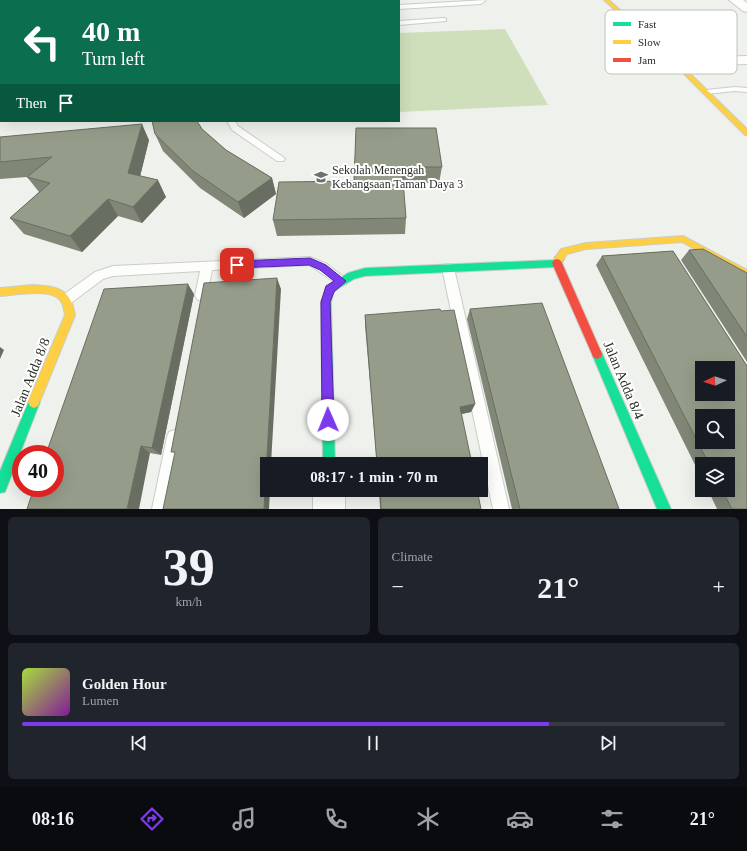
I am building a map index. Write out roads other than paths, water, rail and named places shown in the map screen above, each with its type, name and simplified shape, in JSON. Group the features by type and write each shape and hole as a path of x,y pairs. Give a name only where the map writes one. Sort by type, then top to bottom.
{"street":[{"path":"606,0 617,10"},
{"path":"735,0 747,8"},
{"path":"737,60 747,60"},
{"path":"687,74 747,133"},
{"path":"328,457 326,302 330,289 351,276 365,272 557,263 564,251 586,246 683,239 747,274"},
{"name":"Jalan Adda 8/4","path":"557,263 664,509"},
{"path":"0,292 54,290 67,300"},
{"name":"Jalan Adda 8/8","path":"0,487 70,315 71,306 67,300"},
{"path":"329,497 329,509"}],"lane":[{"path":"400,6 481,2 484,0"},
{"path":"400,22 444,20"},
{"path":"706,92 735,89 747,90"},
{"path":"232,122 235,128 280,159"},
{"path":"661,241 669,254"},
{"path":"67,300 99,275 113,270 310,261 323,267 341,281"},
{"path":"200,305 207,266"},
{"path":"448,268 501,509"},
{"path":"160,509 177,423"}],"place":[{"name":"Sekolah Menengah Kebangsaan Taman Daya 3","path":"321,177"}]}
